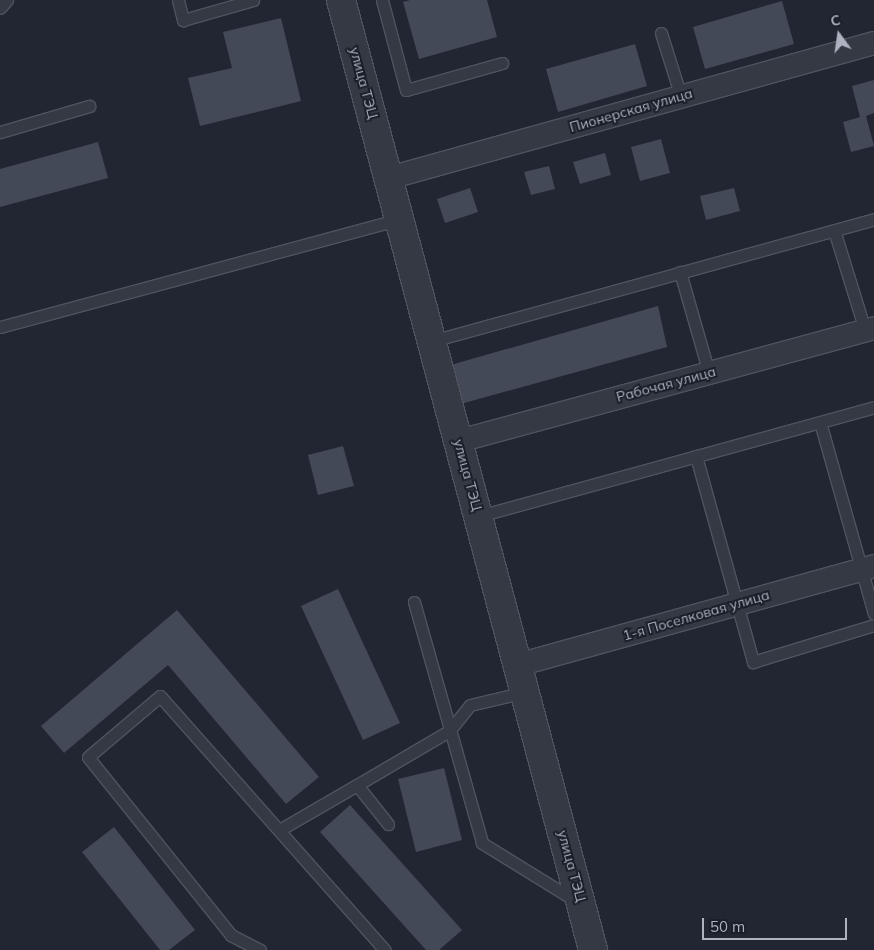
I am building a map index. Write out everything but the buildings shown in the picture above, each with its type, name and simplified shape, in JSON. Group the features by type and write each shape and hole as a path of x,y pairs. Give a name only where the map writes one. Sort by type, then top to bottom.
{"street":[{"name":"улица ТЭЦ","path":"342,0 593,950"},
{"name":"Пионерская улица","path":"389,178 874,43"},
{"name":"Рабочая улица","path":"459,441 869,329"},
{"name":"1-я Поселковая улица","path":"518,665 867,568"}],"lane":[{"path":"0,8 7,0"},
{"path":"178,0 182,20 254,0"},
{"path":"382,0 406,90 502,63"},
{"path":"661,33 681,97"},
{"path":"0,132 90,106"},
{"path":"0,327 400,219"},
{"path":"432,341 874,219"},
{"path":"834,230 869,329"},
{"path":"680,272 709,373"},
{"path":"479,516 874,408"},
{"path":"820,422 867,568 874,614"},
{"path":"696,456 753,662 874,625"},
{"path":"414,602 482,843 582,904"},
{"path":"281,829 449,731 470,705 526,692"},
{"path":"260,950 231,935 88,757 160,696 281,829 385,950"},
{"path":"357,785 388,824"}]}
